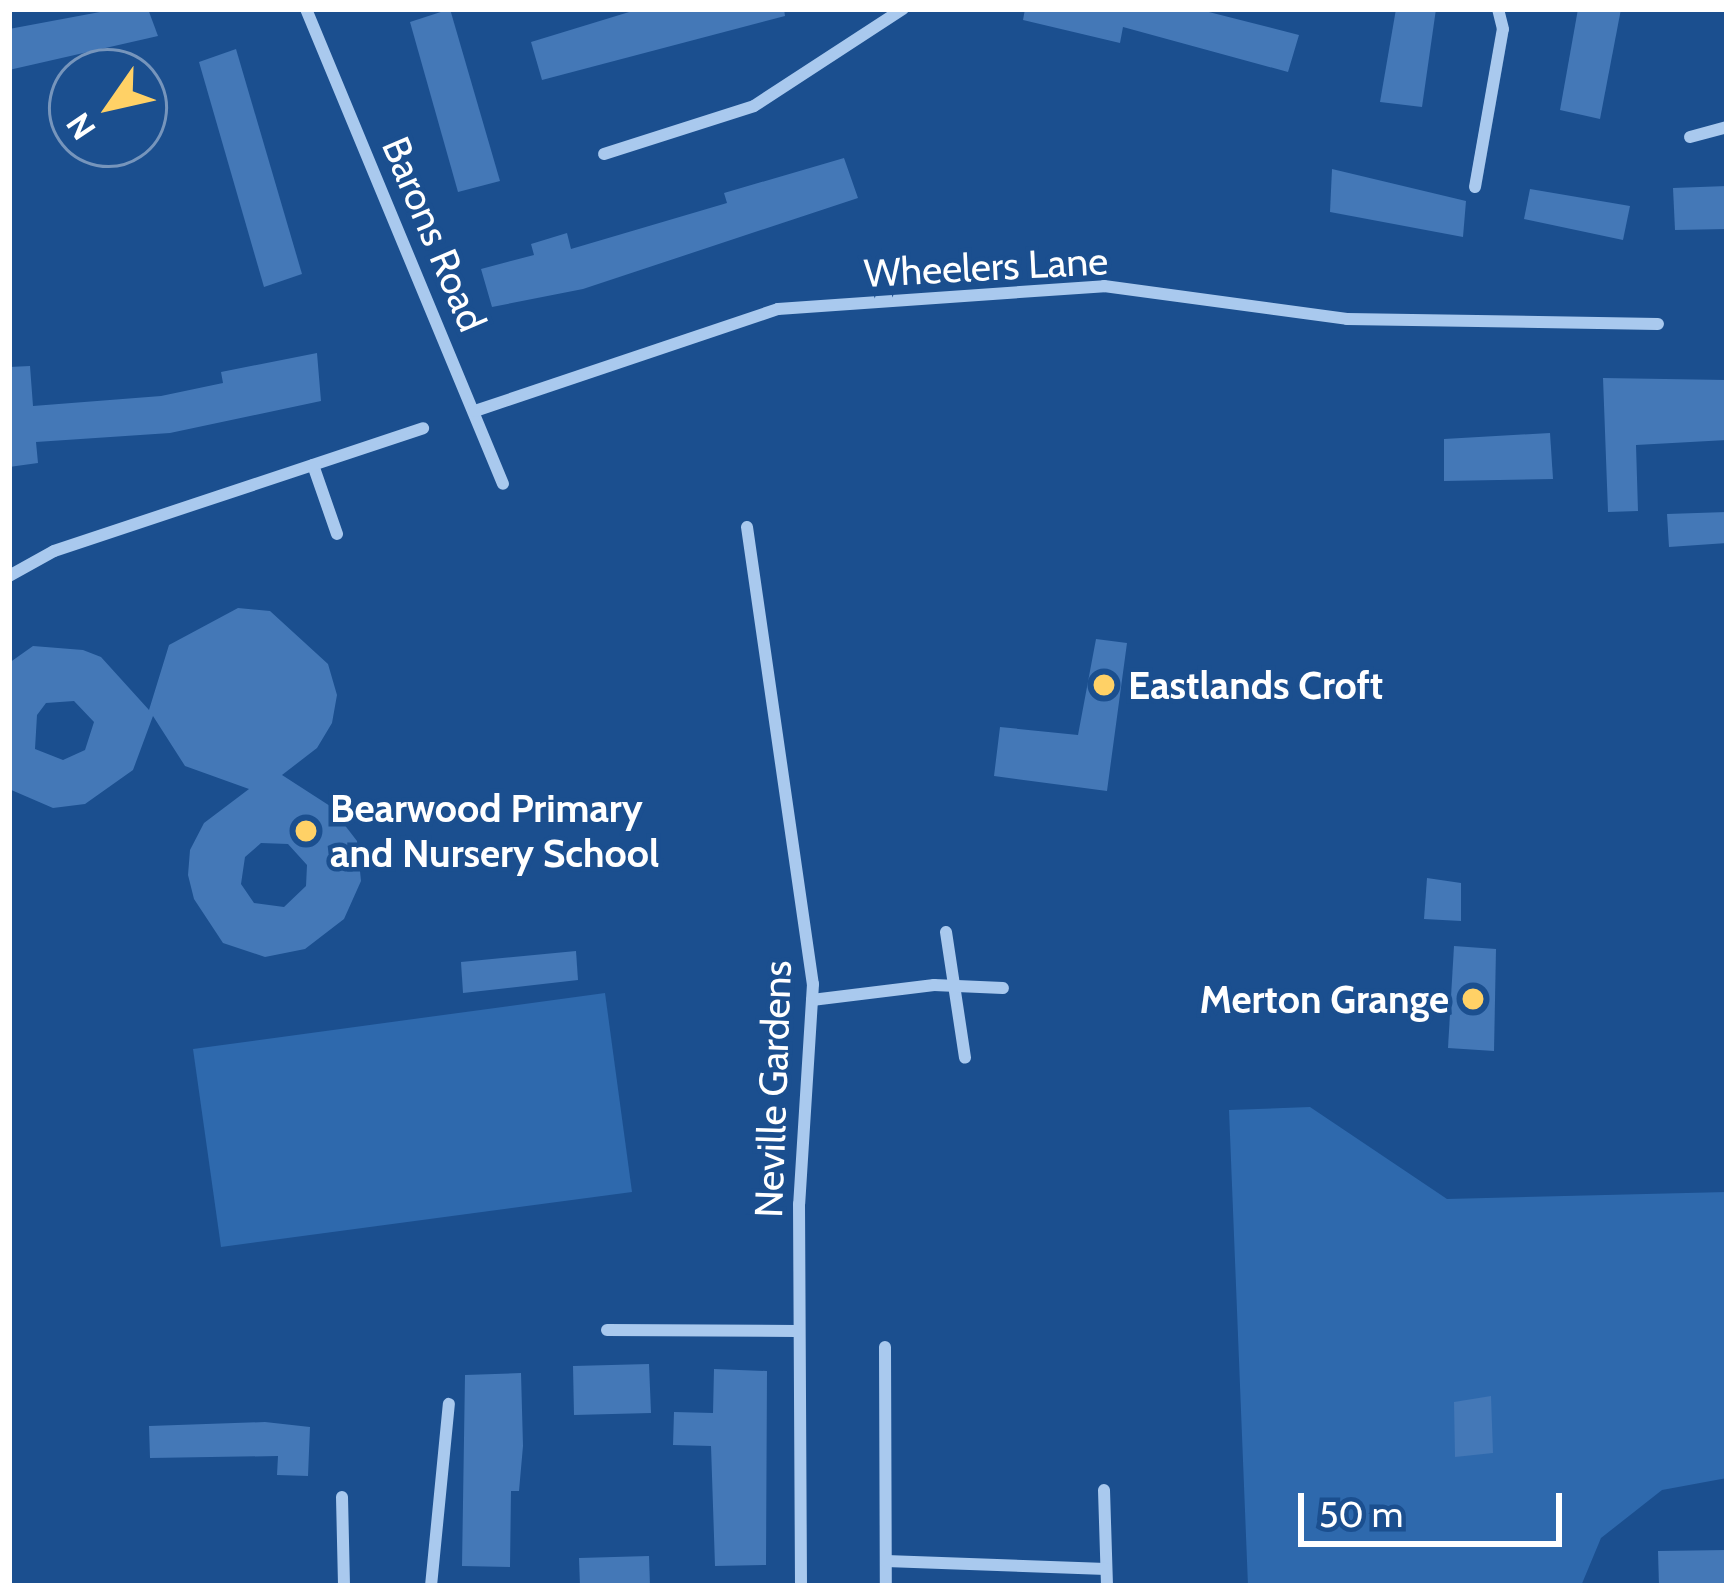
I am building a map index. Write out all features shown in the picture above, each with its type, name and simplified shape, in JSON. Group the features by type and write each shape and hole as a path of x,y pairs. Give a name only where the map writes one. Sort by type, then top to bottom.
{"street":[{"name":"Barons Road","path":"306,9 503,484"},
{"path":"604,154 754,106 903,9"},
{"path":"1475,187 1503,29 1498,9"},
{"path":"1690,137 1727,127"},
{"name":"Wheelers Lane","path":"476,411 801,307 1104,286 1350,320 1658,324"},
{"path":"9,576 54,551 423,428"},
{"path":"313,465 337,534"},
{"name":"Neville Gardens","path":"747,526 812,1000 796,1330 801,1586"},
{"path":"946,932 965,1058"},
{"path":"812,1000 952,985 1003,988"},
{"path":"607,1330 796,1330"},
{"path":"885,1347 886,1586"},
{"path":"431,1586 448,1404"},
{"path":"1104,1490 1107,1586"},
{"path":"342,1497 344,1586"},
{"path":"886,1561 1106,1569"}],"shaded area":[{"path":"605,993 632,1192 221,1247 193,1049"},
{"path":"1310,1107 1447,1199 1727,1192 1727,1478 1662,1490 1601,1538 1581,1586 1248,1586 1229,1110"}],"building":[{"path":"116,9 148,9 158,36 105,48 48,48 48,61 9,70 9,29"},
{"path":"450,9 500,181 458,192 410,22"},
{"path":"639,9 784,9 785,16 542,80 531,42"},
{"path":"1025,9 1197,9 1299,35 1288,72 1123,27 1120,43 1023,20"},
{"path":"1396,9 1436,9 1422,107 1380,102"},
{"path":"1578,9 1621,9 1600,119 1560,110"},
{"path":"236,49 302,274 264,287 199,62"},
{"path":"844,158 858,198 583,289 492,307 481,269 534,255 531,244 567,233 571,249 727,203 724,193"},
{"path":"1332,169 1466,201 1463,237 1330,212"},
{"path":"1727,186 1727,229 1675,230 1673,188"},
{"path":"1530,189 1630,206 1623,240 1524,219"},
{"path":"317,353 321,401 170,433 36,442 38,463 9,467 9,367 30,366 33,406 161,396 223,383 221,372"},
{"path":"1603,378 1727,380 1727,440 1636,445 1638,511 1608,512"},
{"path":"1550,433 1553,479 1444,481 1444,439"},
{"path":"1727,512 1727,543 1669,547 1667,514"},
{"path":"238,608 270,611 328,664 337,695 332,723 317,748 282,775 330,806 357,841 361,881 344,919 305,949 265,957 223,943 194,899 188,875 190,850 204,823 249,789 185,766 153,716 133,770 85,804 53,808 9,789 9,663 33,646 83,650 101,657 149,710 169,645","holes":["74,701 94,722 85,750 63,760 35,749 37,715 46,703","261,843 288,844 307,865 306,886 284,907 254,903 241,884 245,857"]},
{"name":"Eastlands Croft","path":"1096,639 1127,643 1107,791 994,776 1000,727 1078,735"},
{"path":"1427,878 1461,883 1461,921 1424,919"},
{"name":"Merton Grange","path":"1454,946 1496,949 1494,1051 1448,1048"},
{"path":"576,951 578,980 463,993 461,962"},
{"path":"649,1364 651,1413 574,1415 573,1366"},
{"path":"714,1369 767,1371 766,1565 715,1566 711,1446 673,1445 674,1412 713,1413"},
{"path":"521,1373 523,1446 519,1491 511,1491 510,1567 462,1566 465,1375"},
{"path":"1491,1396 1493,1453 1455,1457 1454,1402"},
{"path":"265,1422 310,1427 308,1476 277,1475 278,1456 150,1458 149,1426"},
{"path":"1727,1550 1727,1586 1659,1586 1658,1551"},
{"path":"649,1556 650,1586 580,1586 579,1558"}],"place":[{"name":"Eastlands Croft","path":"1104,685"},
{"name":"Bearwood Primary and Nursery School","path":"306,831"},
{"name":"Merton Grange","path":"1473,999"}]}
